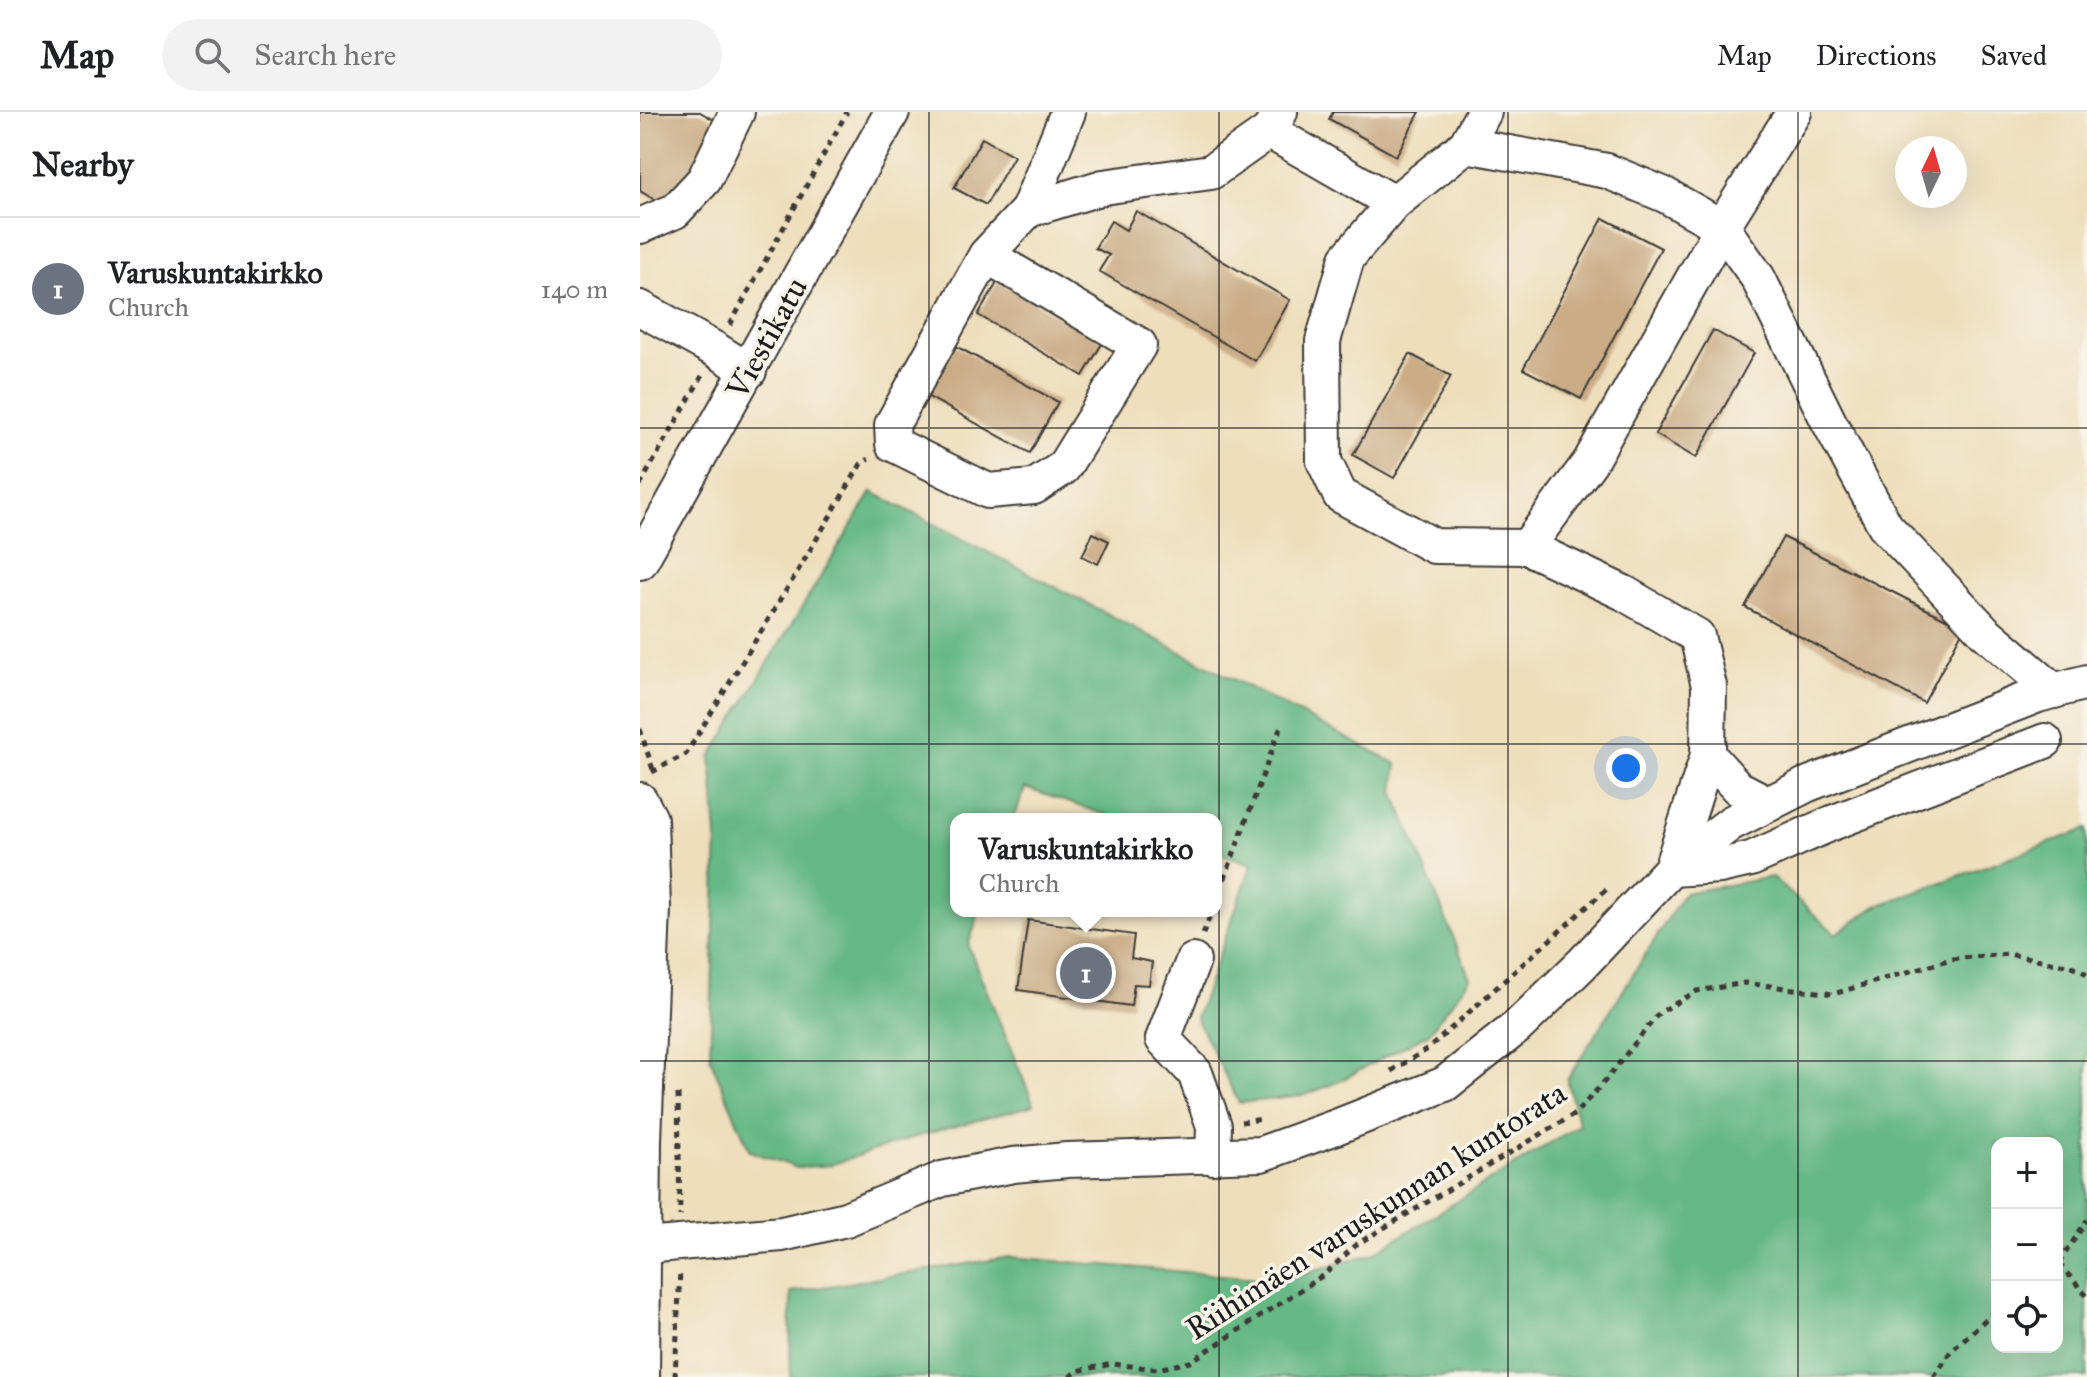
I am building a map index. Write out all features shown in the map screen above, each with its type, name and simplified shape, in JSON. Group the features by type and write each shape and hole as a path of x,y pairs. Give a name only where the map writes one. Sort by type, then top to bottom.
{"street":[{"path":"640,226 675,211 704,180 737,112"},
{"name":"Viestikatu","path":"640,562 892,112"},
{"path":"986,255 1139,345 1063,468 1034,487 988,491 893,444 892,425 986,255 1028,210 1068,112"},
{"path":"1484,112 1466,145 1394,203 1347,258 1323,341 1324,461 1340,495 1434,546 1527,547 1624,593 1697,636 1709,686 1708,755 1671,869"},
{"path":"1527,547 1590,462 1722,227 1794,112"},
{"path":"1028,210 1103,187 1211,172 1274,122 1394,203"},
{"path":"1466,145 1607,171 1665,195 1722,227 1758,278 1829,422 1886,527 1985,632 2072,686"},
{"path":"640,308 749,371"},
{"path":"645,1246 782,1234 846,1219 942,1179 1013,1165 1213,1142 1261,1154 1445,1084 1517,1027 1582,964 1671,869 1731,823 1806,785 2072,686"},
{"path":"1671,869 1720,866 1751,859 1832,823 2045,741"},
{"path":"1708,755 1738,788 1769,804"},
{"path":"640,800 650,819 653,908 644,1140 642,1377"},
{"path":"1193,961 1163,1039 1195,1073 1213,1142"}],"path":[{"path":"640,485 847,112"},
{"path":"640,777 686,754 861,464 893,444"},
{"path":"1222,886 1282,723"},
{"path":"1387,1073 1428,1049 1610,887"},
{"name":"Riihimäen varuskunnan kuntorata","path":"1070,1377 1076,1371 1112,1364 1157,1369 1190,1362 1325,1274 1357,1244 1575,1114 1659,1013 1697,991 1745,983 1833,994 1951,959 2008,954 2072,966 2087,974"},
{"path":"1213,1142 1266,1119"},
{"path":"680,1210 695,1209"},
{"path":"2063,1256 2087,1220"},
{"path":"2063,1270 2087,1296"},
{"path":"1934,1377 1951,1351 1991,1314"},
{"path":"1140,1367 1145,1377"}],"green space":[{"path":"872,492 1397,764 1394,792 1470,978 1429,1033 1340,1081 1303,1096 1239,1103 1196,1018 1252,864 1222,854 1222,813 1100,813 1025,788 1016,813 950,813 950,917 978,917 968,946 1034,1105 915,1137 830,1165 797,1168 750,1151 710,1058 717,835 711,757"},
{"path":"2087,829 2087,1377 790,1377 791,1292 1010,1257 1280,1280 1372,1254 1579,1125 1567,1080 1684,893 1772,877 1836,934 1877,906"}],"building":[{"path":"640,112 700,112 721,124 672,210 640,191"},
{"path":"1333,112 1420,112 1396,156 1329,119"},
{"path":"982,138 1014,156 986,205 954,188"},
{"path":"1136,211 1290,300 1255,361 1099,271 1109,255 1095,248 1111,221 1126,230"},
{"path":"1603,218 1661,248 1581,399 1523,369"},
{"path":"998,281 1103,342 1083,376 978,315"},
{"path":"1713,330 1754,353 1696,458 1655,434"},
{"path":"954,345 1058,402 1030,453 927,396"},
{"path":"1410,354 1451,376 1394,478 1353,455"},
{"path":"1093,533 1109,541 1098,564 1082,556"},
{"path":"1783,537 1964,628 1924,703 1745,607"},
{"path":"1028,920 1134,935 1131,958 1152,962 1149,985 1134,984 1131,1006 1018,990"}],"place":[{"name":"Varuskuntakirkko","path":"1086,973"}]}
